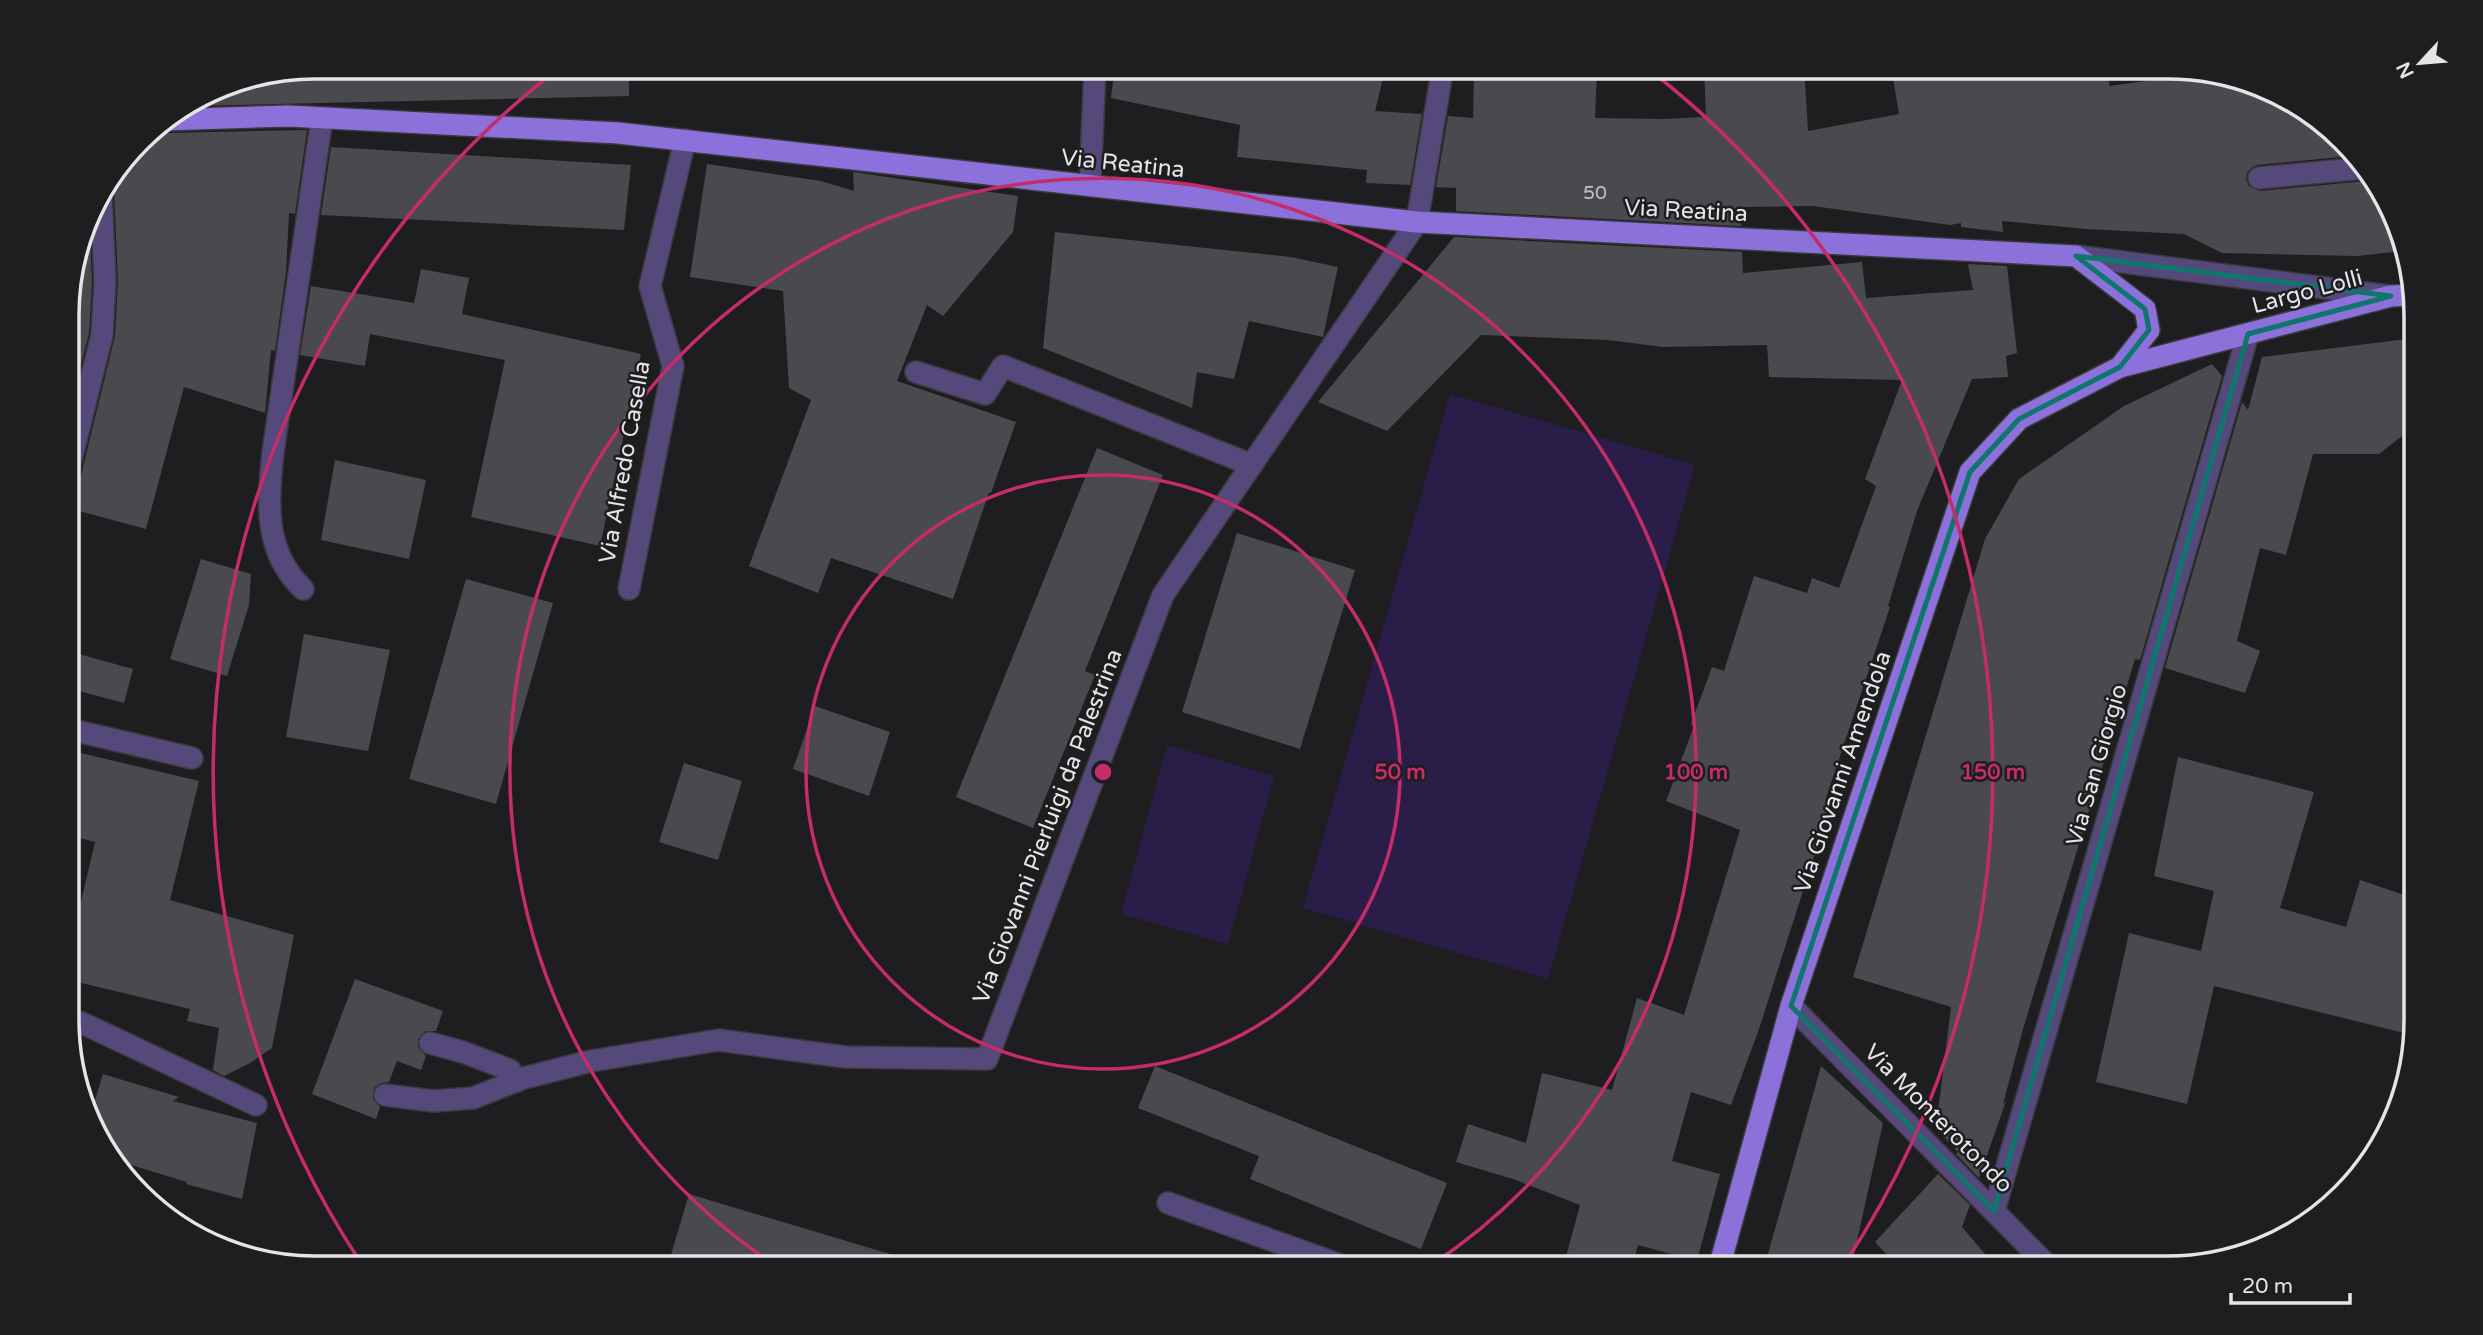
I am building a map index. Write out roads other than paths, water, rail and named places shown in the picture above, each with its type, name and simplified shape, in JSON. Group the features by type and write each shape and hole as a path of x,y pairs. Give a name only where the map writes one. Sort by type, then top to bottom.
{"main road":[{"name":"Via Reatina","path":"183,119 236,116 322,118 618,133 1417,222 2076,256"},
{"path":"2076,256 2145,309 2150,330 2120,367"},
{"path":"2390,296 2403,295"},
{"name":"Largo Lolli","path":"2120,367 2390,296"},
{"name":"Via Giovanni Amendola","path":"1722,1256 1791,1006 1970,472 2019,419 2120,367"}],"street":[{"path":"1090,186 1094,79"},
{"path":"1417,222 1441,79"},
{"path":"303,589 293,580 279,559 271,525 269,495 322,118"},
{"name":"Via Alfredo Casella","path":"629,589 673,366 650,286 685,140"},
{"path":"2259,178 2354,169"},
{"path":"79,428 102,335 105,282 102,213"},
{"name":"Via Giovanni Pierluigi da Palestrina","path":"519,1080 591,1060 719,1040 845,1057 987,1059 1163,595 1417,222"},
{"name":"Largo Lolli","path":"2076,256 2390,296"},
{"name":"Via San Giorgio","path":"1994,1212 2248,334"},
{"path":"916,372 985,394 1003,366 1252,465"},
{"path":"79,732 192,758"},
{"name":"Via Monterotondo","path":"1791,1006 2038,1256"},
{"path":"79,1022 256,1105"},
{"path":"385,1095 433,1101 473,1098 519,1080 510,1070 430,1043"},
{"path":"1168,1203 1316,1256"}]}
